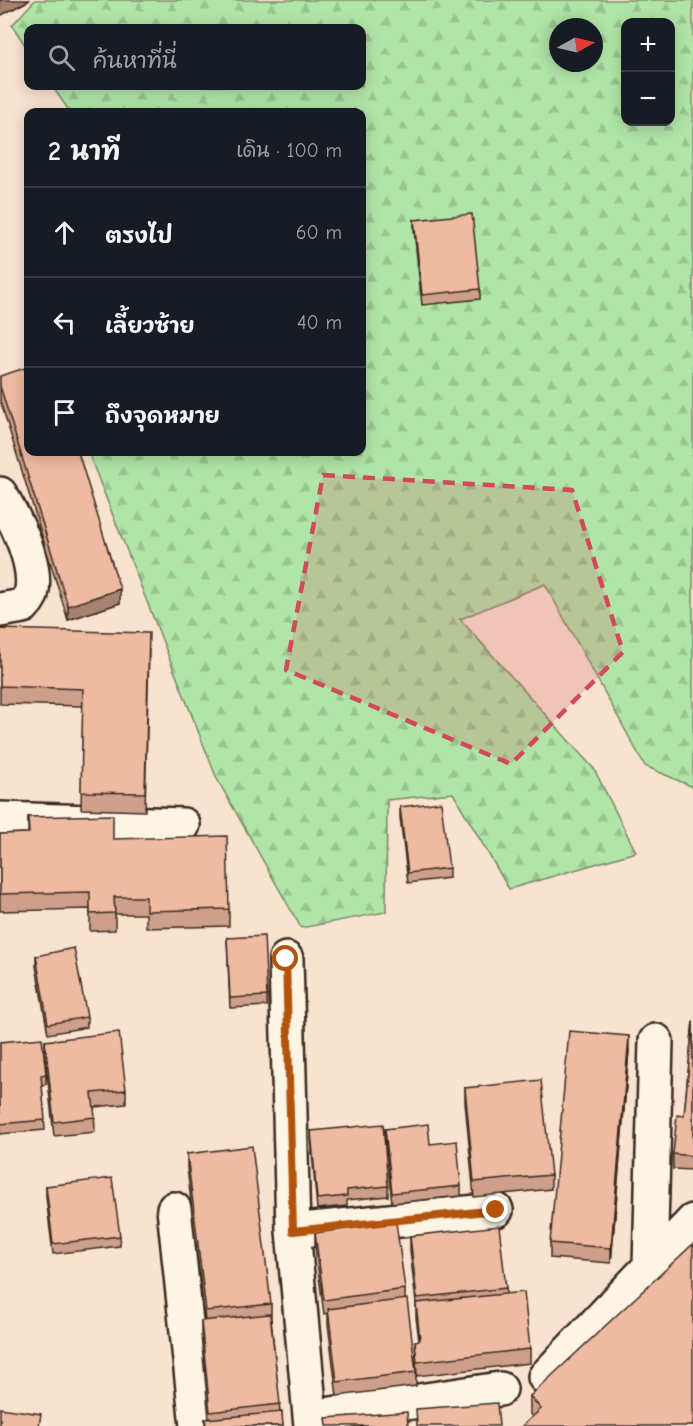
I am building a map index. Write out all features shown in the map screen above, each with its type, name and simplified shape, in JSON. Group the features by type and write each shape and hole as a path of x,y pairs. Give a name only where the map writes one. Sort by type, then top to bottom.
{"street":[{"path":"0,494 29,554 32,579 30,596 23,606 0,610"},
{"path":"0,819 183,825"},
{"path":"286,959 293,1231 311,1422 500,1389"},
{"path":"650,1266 656,1041"},
{"path":"174,1209 196,1426"},
{"path":"293,1231 496,1210"},
{"path":"545,1377 693,1221"}],"highlighted area":[{"path":"323,475 572,490 623,652 511,764 286,670"}],"green space":[{"path":"35,0 693,0 693,787 645,766 545,584 460,619 594,769 636,852 509,889 453,793 387,800 386,912 301,928 217,779 90,456 366,456 366,108 67,108 55,90 366,90 366,24 24,24 24,44 12,25"}],"building":[{"path":"472,214 480,289 422,295 414,220"},
{"path":"24,368 24,456 79,456 120,589 68,606 0,386 0,376"},
{"path":"0,629 149,633 145,793 81,792 83,689 0,686"},
{"path":"441,802 449,868 408,873 400,807"},
{"path":"113,815 113,839 227,836 229,909 146,911 146,897 114,897 115,913 90,914 90,892 0,894 0,834 29,833 28,817"},
{"path":"264,936 267,996 230,998 227,938"},
{"path":"74,948 87,1017 48,1024 36,956"},
{"path":"693,1021 693,1156 673,1154 677,1115 684,1116"},
{"path":"569,1031 629,1036 611,1248 550,1243"},
{"path":"119,1032 126,1090 92,1093 95,1117 54,1122 45,1041"},
{"path":"42,1038 46,1074 41,1075 45,1120 0,1124 0,1042"},
{"path":"541,1080 551,1175 474,1182 465,1088"},
{"path":"383,1124 388,1186 347,1190 347,1196 317,1199 311,1131"},
{"path":"428,1124 430,1144 457,1141 461,1186 392,1193 385,1129"},
{"path":"252,1146 271,1304 206,1311 187,1154"},
{"path":"112,1178 120,1236 53,1244 46,1186"},
{"path":"396,1222 405,1289 324,1300 315,1233"},
{"path":"499,1226 506,1288 417,1298 410,1236"},
{"path":"693,1244 693,1425 522,1426 541,1409 530,1396"},
{"path":"524,1292 530,1349 417,1362 415,1341 420,1340 416,1303"},
{"path":"407,1299 416,1372 337,1382 328,1309"},
{"path":"270,1314 280,1404 210,1412 201,1321"},
{"path":"497,1403 499,1426 417,1426 416,1409"},
{"path":"0,1408 41,1414 39,1426 0,1426"},
{"path":"282,1412 283,1426 206,1426 205,1419"},
{"path":"407,1412 408,1426 327,1426 326,1418"}],"route":[{"path":"286,959 293,1231 496,1210"}]}
